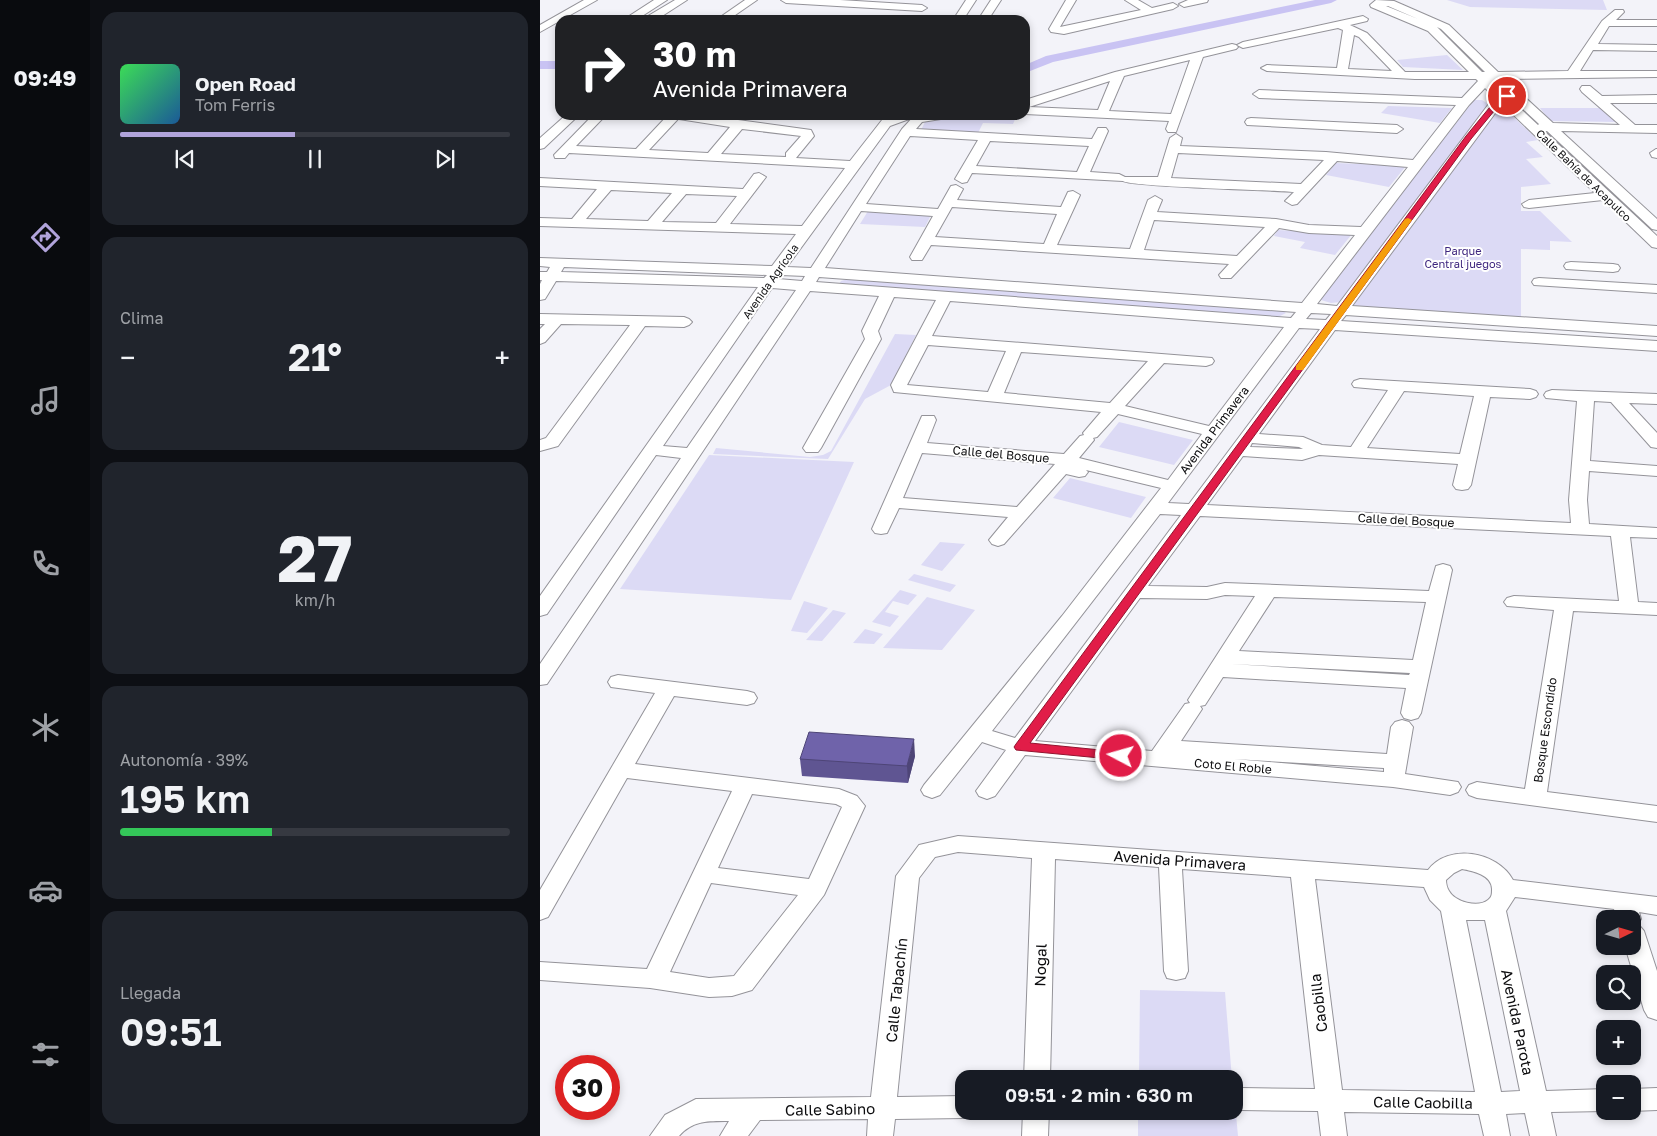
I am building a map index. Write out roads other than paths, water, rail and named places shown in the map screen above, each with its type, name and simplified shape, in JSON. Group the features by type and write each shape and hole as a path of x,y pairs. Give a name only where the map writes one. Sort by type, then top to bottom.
{"street":[{"path":"567,15 592,0"},
{"path":"636,15 662,0"},
{"path":"657,15 682,0"},
{"path":"738,0 752,0"},
{"path":"729,15 752,0"},
{"path":"786,0 922,8"},
{"path":"961,15 971,0"},
{"path":"987,15 996,0"},
{"path":"1072,0 1055,30 1064,31 1203,0"},
{"path":"1130,0 1150,11"},
{"name":"Calle Bahía de Acapulco","path":"1487,76 1445,27 1438,22 1390,3 1380,2 1375,4 1432,29 1487,76 1539,125 1583,158 1656,224"},
{"path":"886,15 892,6"},
{"path":"1573,72 1606,23 1619,12"},
{"path":"1030,107 1120,74 1198,54 1344,26 1362,19"},
{"path":"1606,23 1657,23"},
{"path":"1342,71 1344,26"},
{"path":"1344,26 1363,35 1401,74"},
{"path":"1248,135 1276,38"},
{"path":"1590,48 1657,48"},
{"path":"1163,182 1174,134 1198,54"},
{"path":"1262,86 1342,71 1416,76 1487,76 1573,72 1657,74"},
{"path":"1102,114 1120,74"},
{"name":"Avenida Primavera","path":"932,790 979,734 1170,490 1306,308 1463,104 1487,76"},
{"path":"1262,86 1383,100 1463,104"},
{"path":"1262,86 1357,127 1397,129"},
{"path":"1586,89 1632,128"},
{"path":"987,791 1469,137 1508,96"},
{"path":"1357,127 1383,100"},
{"path":"1599,100 1657,100"},
{"path":"1030,108 1102,114 1174,134 1334,157 1378,162 1420,162"},
{"path":"540,145 568,120"},
{"path":"595,120 561,154 639,153 856,162"},
{"path":"639,153 670,120"},
{"path":"706,120 738,126 807,133 808,136 791,156 856,162"},
{"path":"540,679 810,279 858,204 903,124 916,120"},
{"path":"903,124 985,138 1096,143"},
{"name":"Avenida Agrícola","path":"540,610 547,589 653,450 772,276 856,162 903,124"},
{"path":"1539,125 1657,129"},
{"name":"Calle Bahía de Acapulco","path":"1539,125 1568,159 1657,244"},
{"path":"711,157 738,126"},
{"path":"1082,176 1102,131"},
{"path":"917,257 985,138"},
{"path":"1292,201 1334,157"},
{"path":"1568,159 1583,158"},
{"path":"967,169 1163,182 1304,188"},
{"path":"541,175 608,185 747,192"},
{"path":"722,225 759,177"},
{"path":"575,224 608,185"},
{"path":"652,225 683,189"},
{"path":"1049,248 1073,195"},
{"path":"1529,204 1606,196"},
{"path":"1136,254 1155,200"},
{"path":"858,204 1066,211"},
{"path":"1149,216 1276,223 1309,229 1367,229"},
{"path":"540,222 808,227"},
{"path":"1226,275 1276,223"},
{"path":"1638,226 1656,224"},
{"path":"926,241 1240,260"},
{"path":"1571,266 1613,268"},
{"path":"1590,267 1593,285"},
{"path":"540,296 546,269 772,276 1657,330"},
{"path":"810,279 888,293 1295,323 1657,346"},
{"path":"1539,282 1657,289"},
{"path":"812,448 873,339 870,331 888,293"},
{"path":"944,297 899,385 900,389 1111,411 1211,435"},
{"path":"540,319 684,322"},
{"path":"540,339 557,319"},
{"path":"540,446 552,442 641,321"},
{"path":"1520,322 1524,337"},
{"path":"921,340 1206,361"},
{"path":"994,398 1014,347"},
{"path":"998,540 1160,358"},
{"path":"1360,384 1530,394"},
{"path":"1356,452 1399,386"},
{"path":"1462,485 1466,459 1483,391"},
{"path":"881,529 941,394"},
{"path":"1552,395 1657,399"},
{"path":"1580,528 1578,500 1586,396"},
{"path":"1616,398 1657,442"},
{"path":"1243,445 1302,455 1318,450 1466,459"},
{"name":"Calle del Bosque","path":"917,447 1065,464 1170,490"},
{"path":"653,450 691,454"},
{"path":"1580,465 1657,471"},
{"path":"893,502 1022,513"},
{"name":"Calle del Bosque","path":"1156,508 1657,533"},
{"path":"1620,532 1629,608"},
{"path":"1395,771 1443,570"},
{"path":"1138,586 1207,593 1225,589 1437,597"},
{"path":"1162,753 1268,591"},
{"path":"1514,602 1657,609"},
{"name":"Bosque Escondido","path":"1564,605 1536,798 1657,814"},
{"path":"1221,663 1419,675"},
{"path":"618,682 748,698"},
{"path":"540,911 668,688"},
{"name":"Coto El Roble","path":"979,734 1020,747 1162,753 1395,771 1450,787"},
{"path":"540,971 654,980 715,988 731,988 743,983 816,889 854,806 849,801 839,797 621,770"},
{"path":"654,980 745,786"},
{"path":"1477,790 1536,798"},
{"name":"Avenida Primavera","path":"927,851 958,844 1434,879"},
{"name":"Nogal","path":"1037,1070 1044,850"},
{"name":"Calle Tabachín","path":"880,1136 908,876 927,851"},
{"path":"1170,860 1176,971"},
{"path":"1499,898 1499,877 1490,868 1476,863 1462,861 1449,864 1440,870 1434,879 1438,894 1452,907 1474,912 1499,898 1626,910 1657,906"},
{"name":"Caobilla","path":"1302,869 1334,1136"},
{"path":"703,874 816,889"},
{"name":"Avenida Parota","path":"1499,898 1535,1102 1543,1136"},
{"path":"1452,907 1497,1136"},
{"path":"1639,955 1657,1010"},
{"name":"Calle Caobilla","path":"1243,1099 1490,1103 1596,1100"},
{"path":"1641,1100 1657,1099"},
{"name":"Calle Sabino","path":"696,1110 955,1107"},
{"path":"663,1136 674,1123 696,1110"},
{"path":"733,1136 752,1110"},
{"path":"1035,1136 1036,1120"}],"waterway":[{"path":"1030,67 1050,59 1331,0"},
{"path":"540,65 555,65"}],"park label":[{"name":"Parque Central juegos","path":"1463,256"}]}
